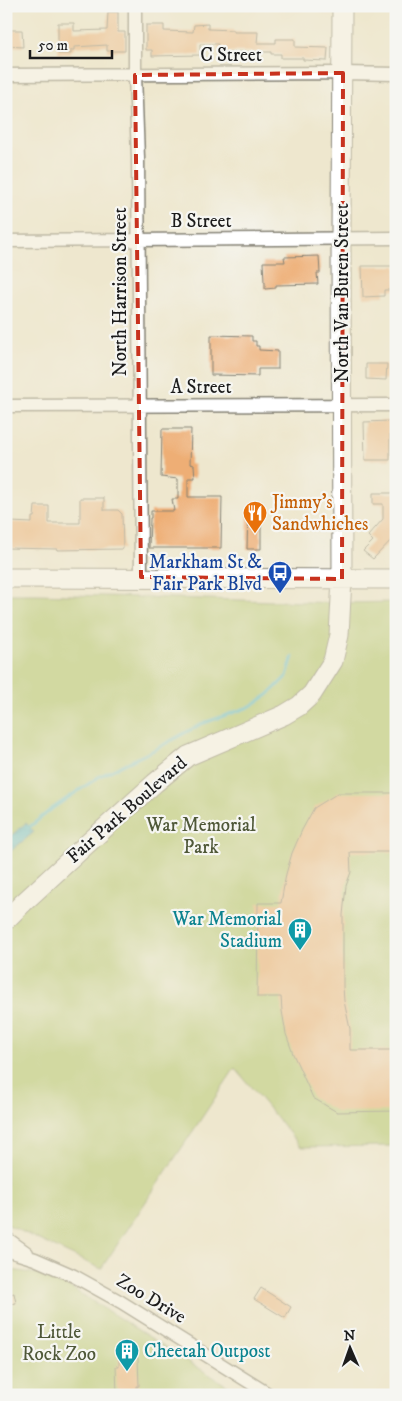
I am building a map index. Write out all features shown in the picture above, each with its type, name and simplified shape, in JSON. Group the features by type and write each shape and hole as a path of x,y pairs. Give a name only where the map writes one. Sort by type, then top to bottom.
{"street":[{"name":"North Harrison Street","path":"135,6 141,577"},
{"name":"North Van Buren Street","path":"342,6 342,579"},
{"name":"C Street","path":"6,75 396,74"},
{"name":"B Street","path":"6,241 396,238"},
{"name":"A Street","path":"6,406 396,405"},
{"path":"6,578 396,579"},
{"name":"Fair Park Boulevard","path":"6,920 86,845 188,756 284,715 300,706 312,694 333,661 337,647 342,579"},
{"name":"Zoo Drive","path":"6,1238 35,1259"},
{"name":"Zoo Drive","path":"6,1250 35,1259 74,1276 121,1302 270,1395"}],"highlighted area":[{"path":"343,73 342,579 141,577 135,75"}],"green space":[{"name":"War Memorial Park","path":"6,594 341,603 396,602 396,1146 301,1147 235,1068 101,1269 6,1224"},
{"name":"Little Rock Zoo","path":"11,1270 52,1276 242,1395 6,1395 6,1271"}],"water":[{"path":"26,823 34,832 6,855 6,840"}],"building":[{"path":"108,12 118,12 118,32 125,32 125,51 107,51 107,45 74,47 74,50 71,50 71,54 58,54 58,23 74,23 74,31 107,30"},
{"path":"208,24 208,29 258,32 257,43 276,43 276,39 295,39 295,47 328,48 327,61 281,58 281,54 271,54 271,52 228,52 228,56 219,56 218,44 200,44 200,55 152,56 152,50 146,50 146,25 164,25 164,31 193,32 194,25"},
{"path":"6,30 22,30 23,47 6,46"},
{"path":"319,256 320,273 317,273 318,284 276,285 276,288 265,289 263,262 285,262 284,257"},
{"path":"362,266 396,266 396,290 384,290 384,296 363,297"},
{"path":"211,335 252,336 252,341 256,341 256,346 259,346 259,350 278,351 278,369 258,369 258,376 211,375"},
{"path":"366,364 387,364 386,380 366,379"},
{"path":"390,421 390,460 365,460 364,422"},
{"path":"162,429 191,429 190,464 194,465 195,478 188,478 188,497 222,497 221,548 149,548 151,511 174,511 172,499 178,499 178,479 161,477"},
{"path":"373,493 396,493 396,535 373,559 363,551 373,541 368,536 383,519 383,504 373,504"},
{"path":"80,498 104,498 104,510 118,510 122,514 123,549 57,550 6,548 6,524 11,524 11,522 32,523 35,506 49,506 49,523 80,523"},
{"path":"248,508 261,508 261,549 247,549"},
{"name":"War Memorial Stadium","path":"338,793 396,793 396,852 350,852 351,872 346,886 343,915 343,987 350,1029 350,1050 396,1050 396,1111 337,1112 313,1098 286,1034 281,997 257,997 258,903 281,903 292,853 302,830 314,808"},
{"path":"261,1288 291,1307 285,1318 254,1299"},
{"path":"14,1293 16,1303 6,1305 6,1295"},
{"name":"Cheetah Outpost","path":"138,1358 139,1386 137,1386 137,1395 117,1395 116,1366 119,1366 119,1359"}],"waterway":[{"path":"27,829 53,808 100,776 154,750 201,724 249,707 268,695 287,676 293,656"}],"place":[{"name":"Jimmy's Sandwhiches","path":"255,534"},
{"name":"Markham St & Fair Park Blvd","path":"280,594"},
{"name":"War Memorial Stadium","path":"300,951"},
{"name":"Cheetah Outpost","path":"127,1372"}]}
